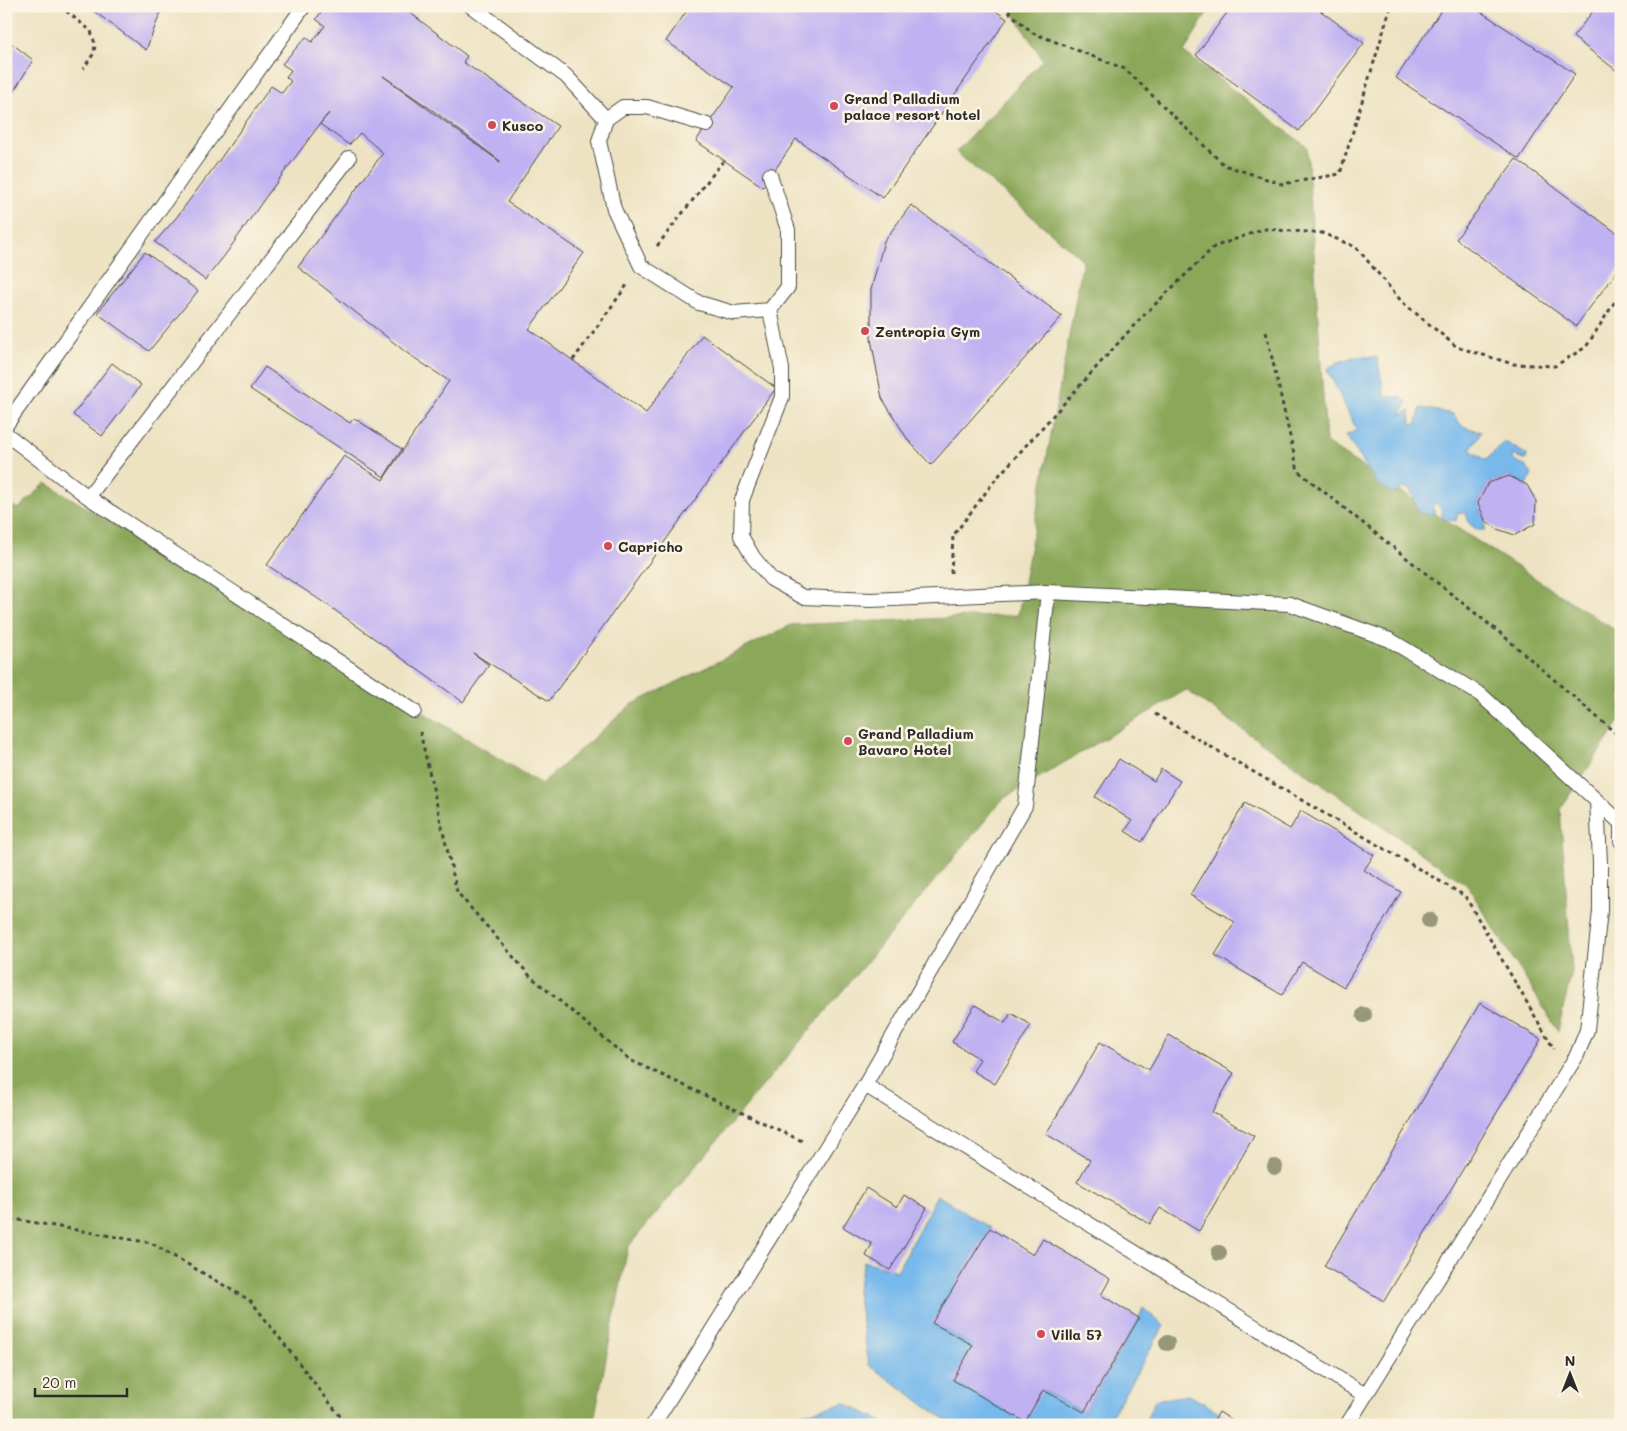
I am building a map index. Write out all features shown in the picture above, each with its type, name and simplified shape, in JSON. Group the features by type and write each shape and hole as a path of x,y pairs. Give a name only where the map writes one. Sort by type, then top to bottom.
{"lane":[{"path":"6,426 304,6"},
{"path":"471,6 566,76 606,119"},
{"path":"707,125 647,107 623,107 606,119 598,141 614,209 641,266 699,303 734,313 770,310 788,287 788,230 770,175"},
{"path":"88,497 349,158"},
{"path":"770,310 782,369 782,397 742,500 741,536 753,557 771,578 803,597 872,600 1048,592 1290,604 1390,640 1481,695 1621,825 1621,841"},
{"path":"6,434 88,497 414,711"},
{"path":"653,1425 865,1085 1025,806 1048,592"},
{"path":"1347,1425 1577,1055 1587,1030 1600,911 1600,862 1596,800"},
{"path":"865,1085 1365,1396"}],"path":[{"path":"60,6 92,32 95,44 94,53 83,69"},
{"path":"1002,6 1033,32 1125,69 1224,165 1282,184 1340,174 1391,6"},
{"path":"950,596 954,536 995,480 1138,321 1214,247 1263,229 1322,233 1356,247 1402,302 1457,347 1513,364 1555,366 1586,347 1621,292"},
{"path":"1266,332 1298,471 1505,637 1621,738"},
{"path":"414,711 436,795 457,892 530,976 630,1060 824,1151"},
{"path":"1155,714 1466,896 1554,1049"},
{"path":"6,1227 14,1219 151,1243 251,1301 340,1416 350,1425"}],"green space":[{"path":"1009,6 1211,6 1184,52 1307,147 1326,443 1621,634 1621,720 1560,809 1572,971 1558,1031 1467,885 1186,690 1003,799 628,1247 593,1425 6,1425 6,502 18,509 46,483 541,784 631,705 791,625 1018,615 1083,260 956,152 1043,60"}],"water":[{"path":"1356,357 1377,357 1385,397 1401,397 1406,401 1406,406 1400,415 1410,411 1411,425 1417,423 1420,408 1453,414 1462,426 1481,432 1470,450 1486,460 1505,442 1527,455 1526,460 1513,455 1512,459 1525,466 1532,474 1527,485 1509,476 1488,483 1478,503 1485,520 1485,530 1477,530 1469,523 1466,513 1458,512 1456,521 1442,519 1442,510 1435,503 1432,507 1436,514 1420,514 1416,508 1413,495 1408,488 1401,488 1392,494 1376,482 1346,435 1357,430 1327,369 1338,362"},
{"path":"937,1195 990,1228 933,1323 973,1345 1043,1390 1084,1412 1143,1308 1164,1326 1106,1425 953,1425 869,1365 857,1291 864,1261 897,1271"},
{"path":"1189,1395 1219,1412 1212,1425 1144,1425 1155,1400"},
{"path":"845,1403 889,1425 778,1425 778,1420"}],"building":[{"path":"87,6 163,6 146,50"},
{"path":"326,6 401,6 467,56 463,62 558,126 507,202 584,253 529,329 646,413 702,335 776,388 549,701 473,653 489,665 463,702 329,606 267,565 344,456 383,480 449,381 407,353 298,267 383,153 360,133 349,145 320,124 205,280 155,242 176,218 218,162 271,86 282,93 291,81 286,77 291,70 282,64 306,37 312,42 325,26 316,19","holes":["383,76 431,109 500,161 500,162"]},
{"name":"Grand Palladium palace resort hotel","path":"690,6 989,6 1007,19 883,198 796,139 763,187 696,141 734,87 666,41"},
{"path":"1232,6 1314,6 1364,43 1299,131 1196,55"},
{"path":"1444,6 1472,6 1575,74 1519,159 1396,78"},
{"path":"1597,6 1621,6 1621,74 1573,37"},
{"path":"6,39 33,60 6,104"},
{"path":"1516,159 1621,236 1621,266 1576,326 1456,239"},
{"path":"911,205 1062,316 931,465 908,440 882,398 871,339 871,290 884,241"},
{"path":"145,252 198,291 149,351 97,313"},
{"path":"112,363 141,385 102,436 73,415"},
{"path":"265,367 350,423 354,418 402,449 384,477 250,389"},
{"path":"1509,476 1527,485 1536,501 1535,524 1515,535 1497,529 1485,520 1478,503 1488,483"},
{"path":"1119,759 1154,781 1161,769 1180,781 1142,842 1125,831 1132,821 1095,797"},
{"path":"1245,803 1290,829 1301,811 1374,855 1364,870 1401,892 1344,987 1302,962 1282,995 1215,955 1235,922 1190,895"},
{"path":"1480,1003 1541,1039 1384,1301 1324,1266"},
{"path":"975,1005 1005,1023 1011,1013 1031,1025 995,1084 973,1071 980,1059 952,1042"},
{"path":"1169,1035 1234,1073 1212,1112 1254,1136 1199,1231 1160,1208 1150,1224 1077,1182 1090,1160 1046,1134 1100,1042 1149,1070"},
{"path":"866,1188 897,1207 904,1195 927,1208 890,1270 866,1256 872,1244 843,1227"},
{"name":"Villa 57","path":"990,1228 1033,1255 1043,1239 1110,1279 1101,1295 1139,1318 1084,1412 1043,1390 1025,1422 953,1380 973,1345 932,1323"},
{"path":"1219,1412 1240,1425 1212,1425"}],"place":[{"name":"Grand Palladium palace resort hotel","path":"834,106"},
{"name":"Kusco","path":"492,125"},
{"name":"Zentropia Gym","path":"865,331"},
{"name":"Capricho","path":"608,546"},
{"name":"Grand Palladium Bavaro Hotel","path":"848,741"},
{"name":"Villa 57","path":"1041,1334"}]}
